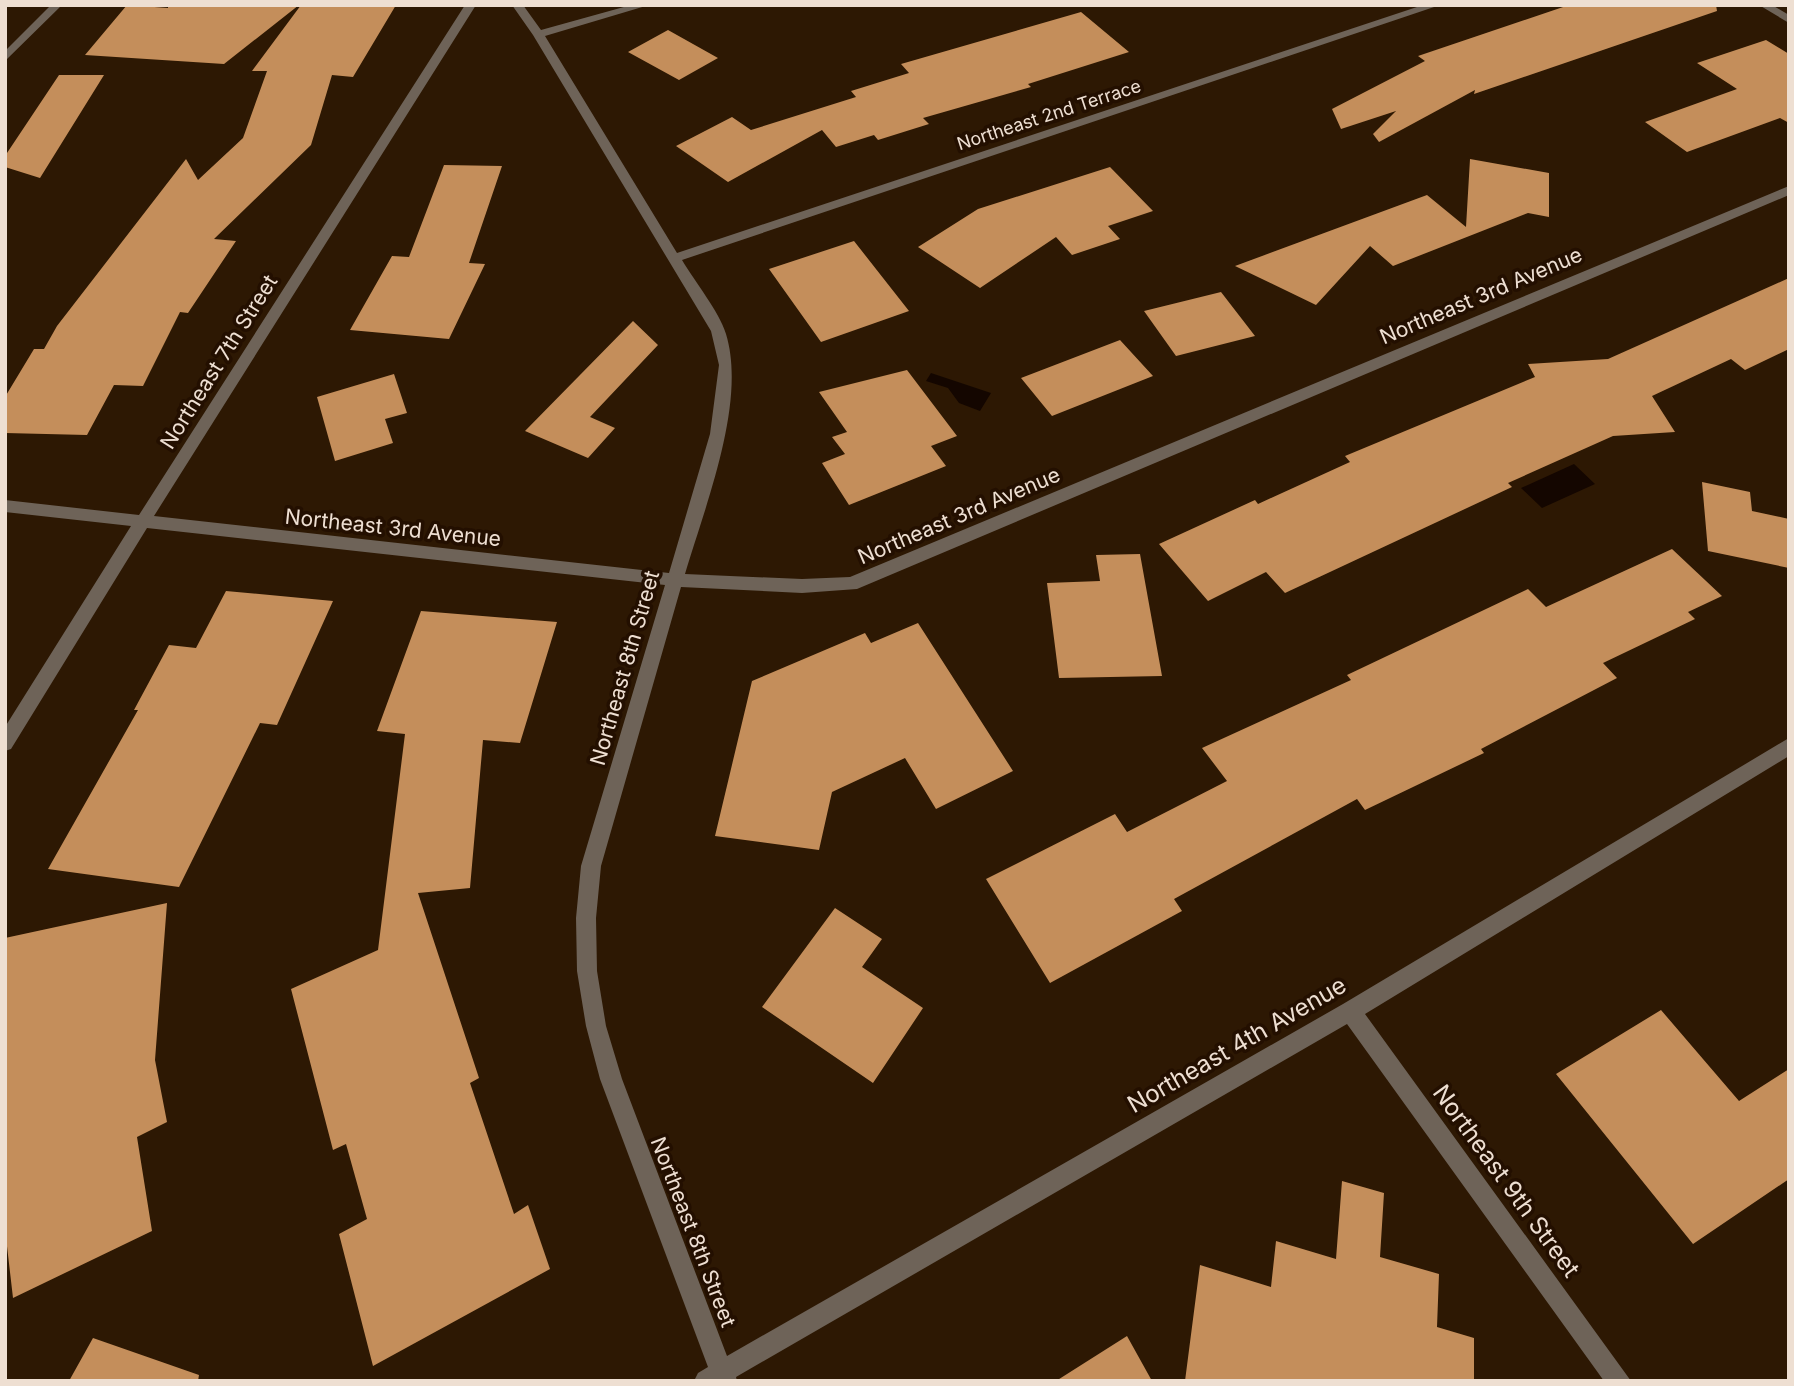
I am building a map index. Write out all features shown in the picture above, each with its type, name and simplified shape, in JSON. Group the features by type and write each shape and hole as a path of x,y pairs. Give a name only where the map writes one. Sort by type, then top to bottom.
{"street":[{"path":"5,58 57,5"},
{"name":"Northeast 7th Street","path":"5,743 471,5"},
{"name":"Northeast 8th Street","path":"517,5 538,34 718,331 726,365 718,434 592,866 586,918 587,971 596,1026 611,1079 718,1378"},
{"path":"538,34 644,5"},
{"name":"Northeast 2nd Terrace","path":"675,258 1434,5"},
{"path":"1764,5 1789,20"},
{"name":"Northeast 3rd Avenue","path":"5,506 675,580 802,586 851,584 1789,190"},
{"name":"Northeast 4th Avenue","path":"718,1378 1350,1011 1789,746"},
{"name":"Northeast 9th Street","path":"1350,1011 1619,1381"}],"shaded area":[{"path":"931,373 991,393 980,411 959,403 948,388 926,381"},
{"path":"1574,464 1595,484 1542,508 1521,488"}],"building":[{"path":"127,5 168,8 168,5 299,5 224,64 85,55"},
{"path":"301,5 396,5 353,77 332,75 311,145 214,239 236,241 188,313 180,312 143,386 114,385 87,435 5,433 5,397 34,349 44,349 57,326 186,159 198,180 243,138 267,71 252,71"},
{"path":"1569,5 1716,5 1717,11 1474,94 1475,90 1379,142 1373,134 1396,111 1341,129 1332,109 1425,61 1418,56"},
{"path":"1081,12 1129,52 1028,84 1031,87 923,118 929,124 878,140 874,135 836,147 822,130 728,182 676,146 732,117 751,130 856,97 851,91 909,73 901,64"},
{"path":"668,30 718,58 679,80 628,52"},
{"path":"1766,40 1789,54 1789,123 1780,118 1687,152 1645,122 1737,89 1697,63"},
{"path":"59,75 104,75 40,178 5,167 5,156"},
{"path":"1470,159 1549,173 1549,217 1528,213 1393,266 1370,246 1316,305 1235,266 1427,195 1466,227"},
{"path":"444,165 502,166 469,263 485,264 449,339 350,330 392,256 409,257"},
{"path":"1110,167 1153,211 1108,226 1120,239 1072,255 1056,237 980,288 918,247 978,209"},
{"path":"854,241 909,311 821,342 769,269"},
{"path":"1789,278 1789,349 1745,370 1731,359 1652,396 1675,432 1613,436 1508,483 1512,487 1285,593 1266,572 1208,601 1159,544 1255,500 1258,504 1350,462 1345,456 1535,377 1528,364 1608,359"},
{"path":"1221,292 1255,336 1176,356 1144,311"},
{"path":"633,321 658,345 590,417 615,428 588,458 525,431"},
{"path":"1120,340 1153,376 1052,416 1021,378"},
{"path":"907,370 957,436 931,446 946,466 849,505 822,463 845,454 832,437 847,432 819,392"},
{"path":"394,374 407,413 385,419 393,443 335,461 317,397"},
{"path":"1702,482 1750,492 1752,511 1789,519 1789,568 1708,551"},
{"path":"1672,549 1722,596 1688,612 1695,619 1603,663 1617,678 1481,749 1484,753 1365,810 1357,799 1174,899 1182,911 1050,983 986,879 1115,814 1127,832 1227,781 1202,748 1351,680 1347,675 1528,589 1546,607"},
{"path":"1140,554 1162,676 1059,678 1047,583 1100,581 1096,555"},
{"path":"226,591 333,601 277,725 260,723 179,887 48,869 138,710 134,710 169,645 196,648"},
{"path":"421,611 557,622 520,743 483,740 470,888 418,893 479,1078 470,1083 514,1214 528,1205 550,1269 373,1366 339,1234 367,1219 346,1144 333,1150 291,989 378,950 405,734 377,731"},
{"path":"918,623 1013,771 936,809 905,758 832,792 819,850 715,836 752,681 865,633 871,643"},
{"path":"167,903 155,1060 167,1122 137,1137 152,1231 13,1298 5,1229 5,938"},
{"path":"835,908 882,939 862,967 923,1008 873,1083 762,1007"},
{"path":"1661,1010 1739,1101 1789,1069 1789,1179 1693,1244 1556,1074"},
{"path":"1342,1181 1384,1193 1380,1257 1439,1274 1437,1327 1474,1338 1474,1381 1185,1381 1200,1265 1271,1287 1276,1241 1336,1259"},
{"path":"1127,1336 1152,1381 1056,1381"},
{"path":"93,1338 199,1375 198,1381 69,1381"}]}
